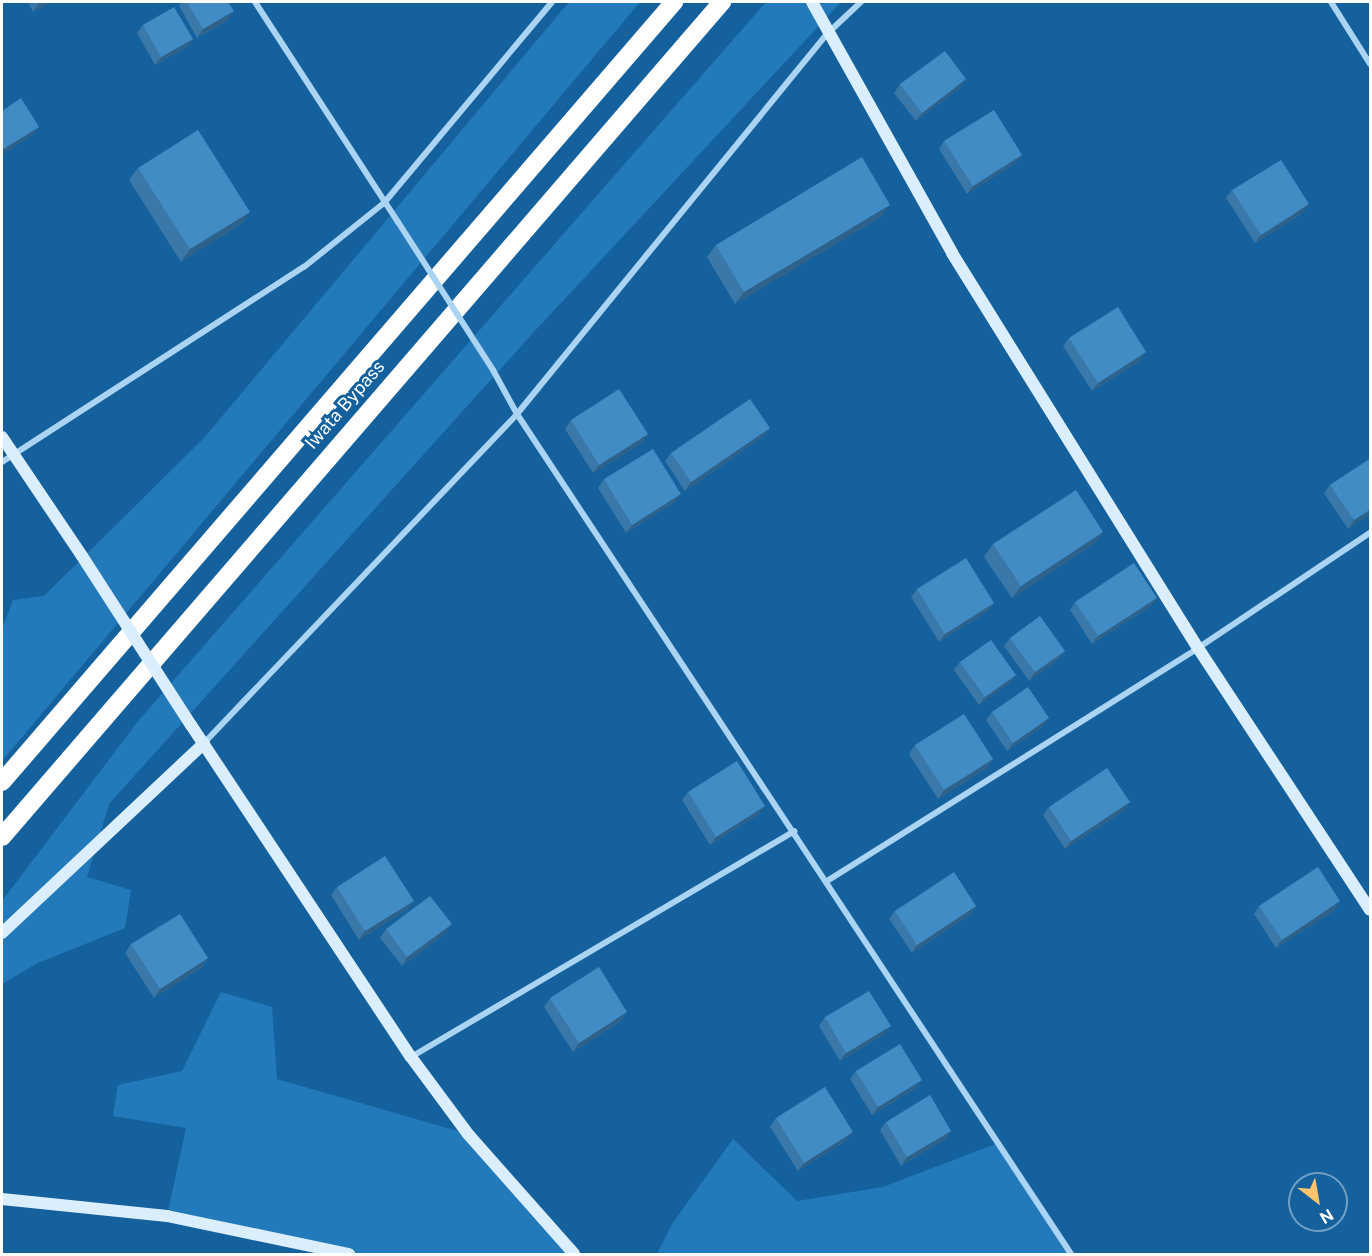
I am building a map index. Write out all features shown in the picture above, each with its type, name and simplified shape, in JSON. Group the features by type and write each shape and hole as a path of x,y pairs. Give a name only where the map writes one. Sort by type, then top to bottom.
{"highway":[{"name":"Iwata Bypass","path":"5,778 674,2"},
{"name":"Iwata Bypass","path":"2,837 722,2"},
{"path":"2,849 46,784"}],"street":[{"path":"255,2 493,370 517,414 828,881 1071,1254"},
{"path":"2,462 304,267 384,203 552,2"},
{"path":"812,2 952,253 1198,648 1371,910"},
{"path":"2,933 204,743 517,414 829,32 861,2"},
{"path":"1331,2 1371,64"},
{"path":"2,436 411,1057 468,1134 574,1254"},
{"path":"828,881 1198,648 1371,533"},
{"path":"411,1057 794,831"},
{"path":"2,1199 167,1216 349,1254"}],"shaded area":[{"path":"569,2 640,2 2,761 2,629 13,600 44,596 204,438"},
{"path":"766,2 841,2 533,333 109,804 87,877 131,890 125,928 38,963 2,984 2,901 139,720"},
{"path":"221,992 272,1007 277,1079 468,1134 574,1254 342,1254 167,1216 186,1128 113,1116 118,1085 182,1071"},
{"path":"733,1139 797,1201 883,1187 998,1143 1071,1254 657,1254 672,1224"}],"building":[{"path":"187,2 228,2 234,11 203,29"},
{"path":"174,7 193,39 161,57 143,25"},
{"path":"945,51 966,79 922,113 900,84"},
{"path":"21,98 39,127 2,150 2,111"},
{"path":"994,110 1022,155 973,186 944,141"},
{"path":"198,130 250,212 190,249 138,168"},
{"path":"862,157 890,205 744,292 716,245"},
{"path":"1281,160 1309,204 1261,235 1232,190"},
{"path":"1118,307 1146,352 1098,383 1069,338"},
{"path":"619,389 648,434 599,465 571,420"},
{"path":"750,399 770,428 691,482 671,453"},
{"path":"653,449 681,494 632,525 604,479"},
{"path":"1371,458 1371,509 1354,520 1330,485"},
{"path":"1076,490 1103,532 1021,586 993,544"},
{"path":"966,558 994,603 945,634 917,589"},
{"path":"1134,563 1157,598 1098,636 1075,602"},
{"path":"1040,616 1065,651 1035,672 1010,638"},
{"path":"991,640 1016,675 985,697 960,662"},
{"path":"1028,687 1049,718 1013,743 992,712"},
{"path":"964,714 993,759 944,790 915,745"},
{"path":"737,761 765,806 716,837 688,792"},
{"path":"1107,768 1130,802 1071,841 1049,807"},
{"path":"385,856 414,901 365,931 337,887"},
{"path":"1318,867 1340,901 1282,940 1259,906"},
{"path":"954,872 976,906 917,945 895,911"},
{"path":"430,896 452,924 407,957 386,929"},
{"path":"180,914 208,958 160,989 131,944"},
{"path":"599,967 627,1012 579,1043 550,998"},
{"path":"869,991 891,1026 846,1053 825,1017"},
{"path":"900,1044 922,1080 878,1107 856,1071"},
{"path":"825,1087 853,1132 804,1163 776,1118"},
{"path":"930,1095 951,1131 907,1157 886,1122"}]}
